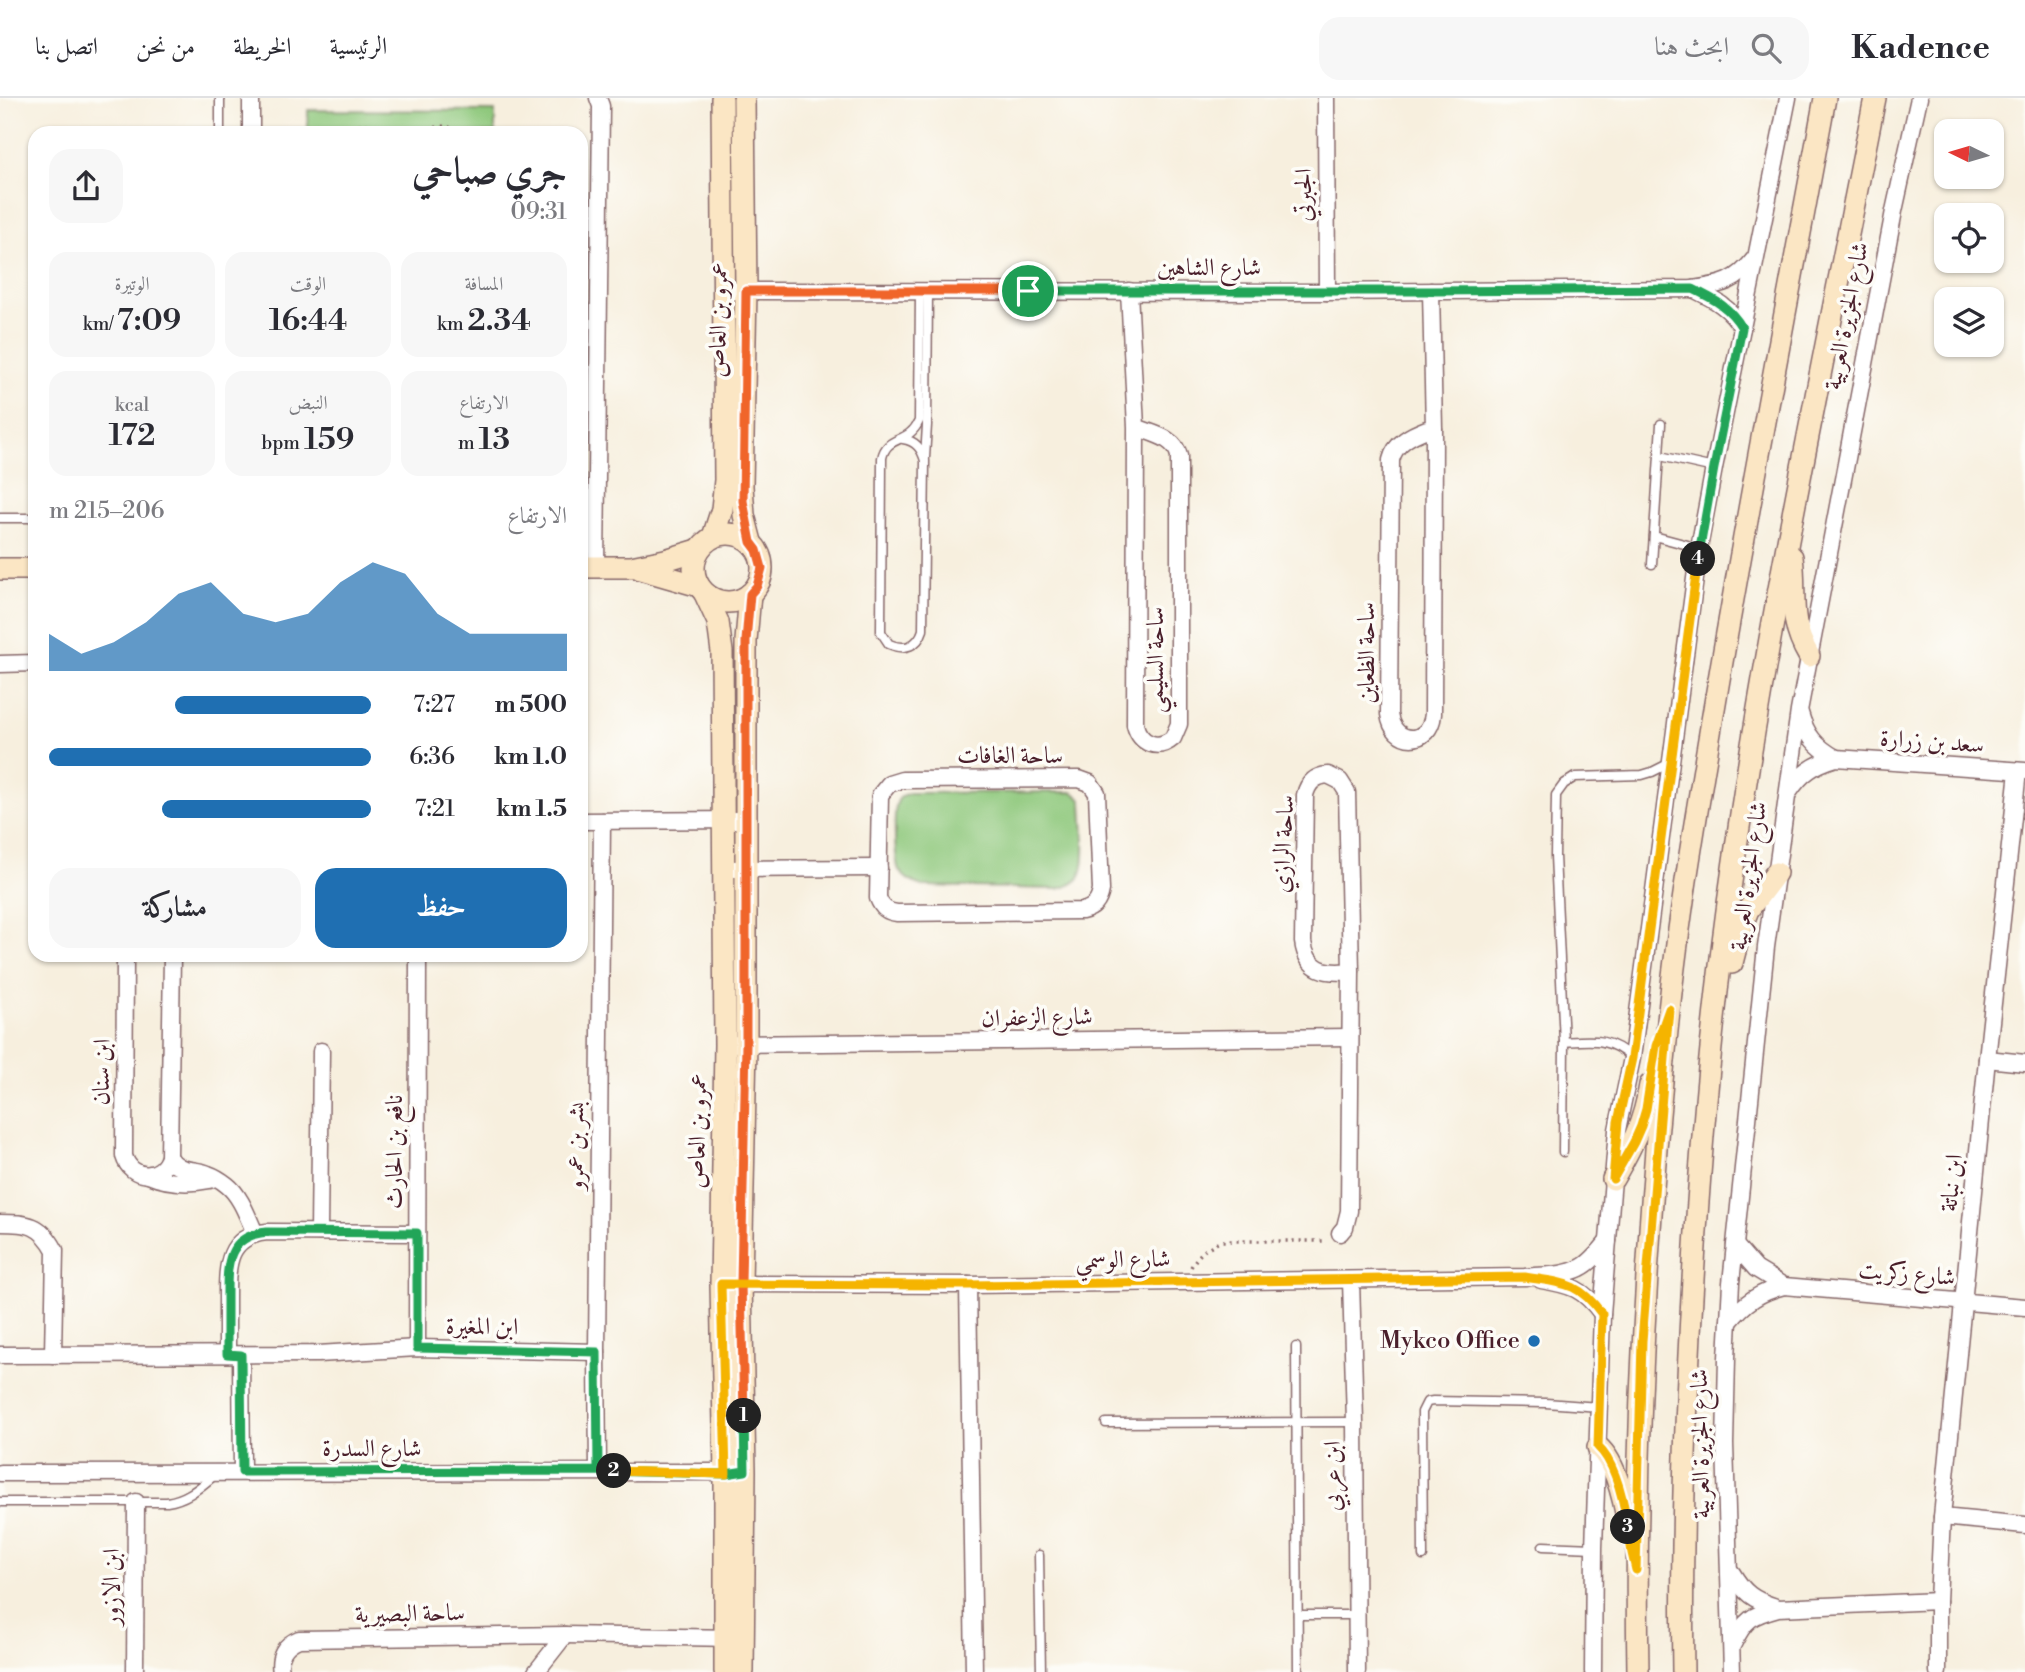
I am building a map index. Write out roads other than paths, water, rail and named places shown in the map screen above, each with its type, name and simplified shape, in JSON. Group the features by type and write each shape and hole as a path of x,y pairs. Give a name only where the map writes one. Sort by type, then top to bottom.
{"main road":[{"name":"عمرو بن العاص","path":"722,98 736,291 742,486 744,515 751,542"},
{"name":"عمرو بن العاص","path":"705,543 722,509 724,495 744,98"},
{"path":"1638,1672 1636,1570 1642,1341 1669,1009 1686,876 1737,573 1825,98"},
{"name":"شارع الجزيرة العربية","path":"1683,1672 1687,1394 1696,1223 1716,1000 1732,869 1787,541 1875,98"},
{"path":"588,567 631,567 665,560 722,534 733,534 751,542 757,550 762,568 757,586 750,594 733,602 723,602 665,575 631,567"},
{"path":"1787,541 1793,569 1796,629 1809,656"},
{"path":"702,590 693,568 705,543"},
{"path":"0,569 28,569"},
{"name":"عمرو بن العاص","path":"702,590 712,607 721,637 735,820"},
{"name":"عمرو بن العاص","path":"743,1672 735,1638 731,1284 736,1044 735,820 750,594"},
{"path":"1716,1000 1730,972 1748,910 1776,873"},
{"path":"1613,1179 1641,1126 1656,1046 1669,1009"},
{"path":"1598,1447 1611,1465 1623,1502 1636,1570"},
{"name":"عمرو بن العاص","path":"725,1672 735,1638"}],"street":[{"path":"251,98 251,126"},
{"path":"588,567 601,106 598,98"},
{"name":"الجبرتي","path":"1326,98 1327,292"},
{"path":"1593,1672 1594,1548 1602,1314 1618,1122 1632,1058 1699,548 1788,98"},
{"name":"شارع الجزيرة العربية","path":"1732,1672 1725,1444 1727,1359 1735,1245 1766,947 1799,711 1894,211 1919,98"},
{"name":"شارع الشاهين","path":"736,291 1327,292 1693,289 1734,279 1745,271 1756,257"},
{"name":"شارع الشاهين","path":"1693,289 1724,306 1736,317 1742,328"},
{"name":"ساحة السليمي","path":"1129,291 1136,428 1135,725 1143,740 1159,745 1173,738 1179,724 1179,456 1173,443 1136,428"},
{"name":"ساحة الظعاين","path":"1431,291 1434,429 1433,714 1431,726 1418,737 1412,738 1402,736 1393,729 1389,714 1391,460 1400,444 1422,430 1434,429"},
{"path":"0,664 28,663"},
{"path":"1799,711 1811,740 1836,758"},
{"name":"سعد بن زرارة","path":"1786,796 1795,782 1807,771 1821,762 1836,758 2021,771"},
{"name":"ابن نباتة","path":"1938,1672 1942,1517 1987,1059 2021,771"},
{"name":"ساحة الرازي","path":"1340,1233 1345,1227 1349,1211 1352,971 1347,792 1345,786 1335,777 1321,776 1310,783 1305,795 1304,949 1310,961 1320,969 1352,971"},
{"name":"ساحة الغافات","path":"1079,779 1090,783 1097,793 1101,890 1096,904 1090,909 891,912 885,909 878,898 879,868 880,795 883,789 895,781 1079,779"},
{"path":"588,821 735,820"},
{"name":"بشر بن عمرو","path":"598,1471 602,821"},
{"path":"735,868 879,868"},
{"name":"ابن سنان","path":"125,962 124,1156 132,1170 142,1175 174,1182 216,1179"},
{"path":"148,1175 159,1172 169,1157 172,962"},
{"name":"نافع بن الحارث","path":"417,1348 418,962"},
{"name":"شارع الزعفران","path":"736,1044 1350,1037"},
{"path":"319,1232 321,1051"},
{"path":"1987,1059 2025,1063"},
{"path":"169,1157 181,1168 207,1173 227,1185 256,1233"},
{"path":"0,1223 24,1223 38,1228 48,1237 55,1250 53,1355"},
{"path":"242,1472 227,1268 234,1250 240,1242 256,1233 417,1233"},
{"name":"شارع الوسمي","path":"731,1284 968,1285 1525,1277 1580,1268 1608,1241"},
{"name":"شارع زكريت","path":"1735,1245 1756,1269 1784,1286"},
{"name":"شارع الوسمي","path":"1525,1277 1576,1287 1602,1314"},
{"name":"ابن عربي","path":"1352,1280 1357,1672"},
{"path":"968,1285 974,1672"},
{"name":"شارع زكريت","path":"1729,1322 1753,1297 1784,1286 2025,1307"},
{"name":"ابن المغيرة","path":"0,1355 317,1354 417,1348 597,1352"},
{"name":"شارع السدرة","path":"0,1473 735,1473"},
{"name":"ابن الازور","path":"135,1672 136,1502"},
{"path":"1942,1517 2025,1525"},
{"path":"1730,1570 1741,1588 1758,1602 1778,1608"},
{"path":"1732,1647 1741,1627 1757,1613 1778,1608 1938,1601"},
{"path":"536,1672 565,1636"},
{"name":"ساحة البصيرية","path":"281,1672 283,1651 287,1645 299,1639 565,1636 735,1638"}],"lane":[{"path":"220,98 220,126"},
{"path":"924,291 927,425 923,630 915,644 899,648 886,641 881,627 882,458 888,444 903,439 915,429 919,421 924,291"},
{"path":"1652,564 1661,424"},
{"path":"903,439 915,444 923,453 925,461"},
{"path":"1660,456 1714,468"},
{"path":"0,518 28,518"},
{"path":"1654,536 1699,548"},
{"path":"1563,1152 1564,1042 1555,856 1556,795 1563,784 1575,777 1642,775 1670,763"},
{"path":"1564,1042 1601,1040 1619,1047 1632,1058"},
{"path":"1296,1348 1298,1672"},
{"path":"1423,1556 1422,1412 1427,1402 1599,1406"},
{"path":"1106,1423 1355,1422"},
{"path":"0,1502 167,1502 185,1498 216,1474"},
{"path":"1543,1546 1594,1548"},
{"path":"1039,1555 1041,1672"},
{"path":"1298,1615 1357,1615"}],"place":[{"name":"Mykco Office","path":"1534,1341"}]}
